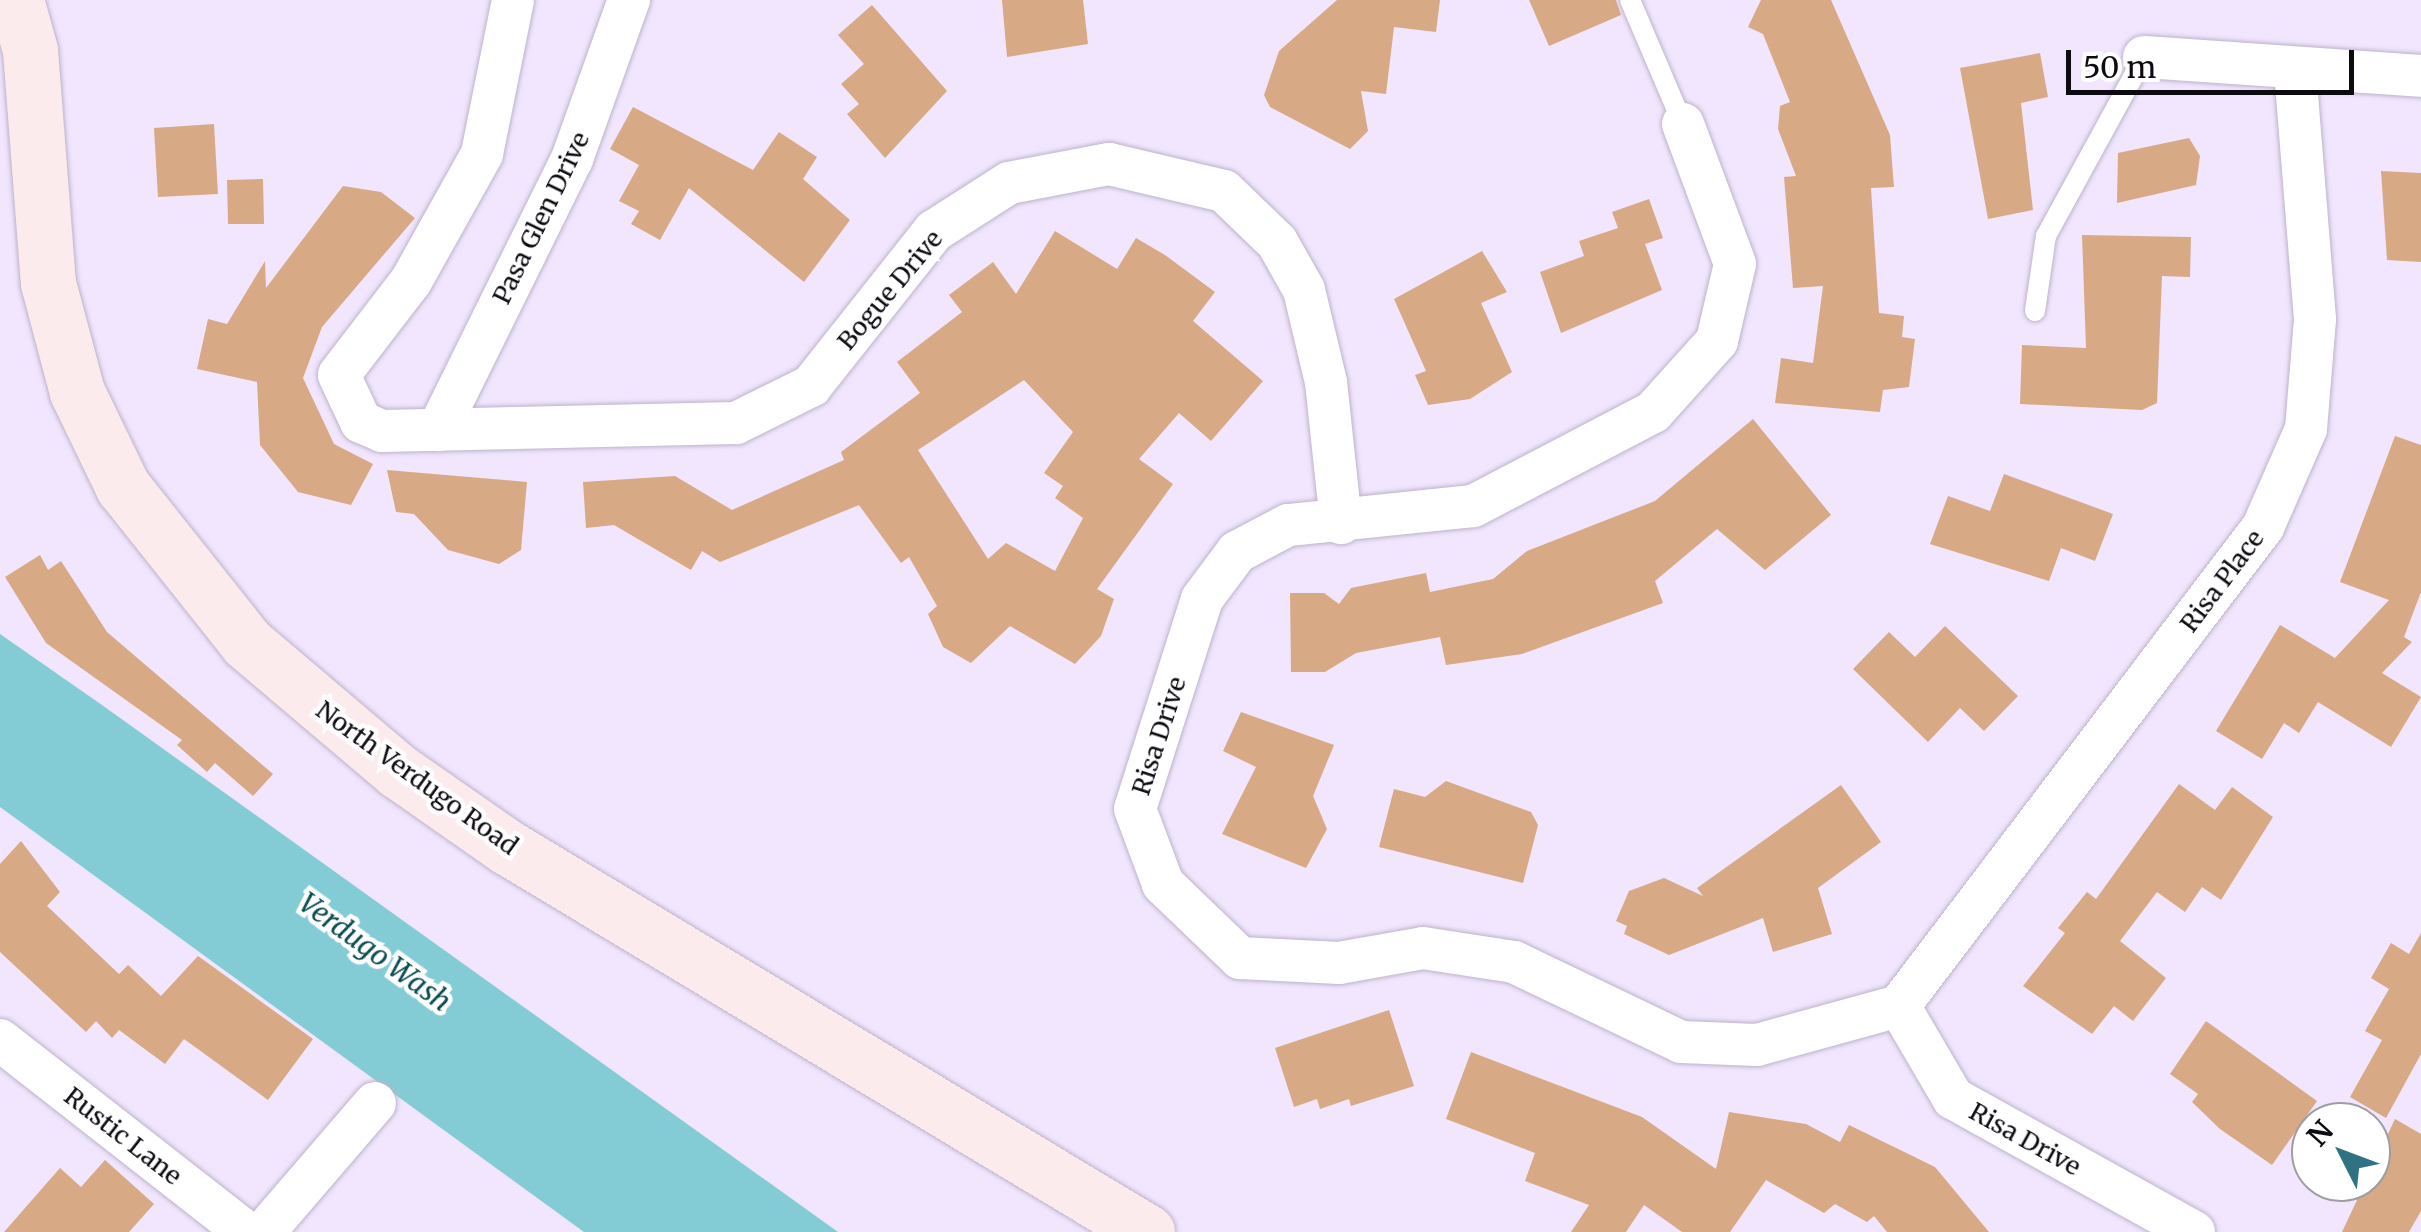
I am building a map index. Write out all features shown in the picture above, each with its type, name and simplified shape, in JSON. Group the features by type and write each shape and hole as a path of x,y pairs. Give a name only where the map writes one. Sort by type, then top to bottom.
{"main road":[{"name":"North Verdugo Road","path":"16,0 30,50 48,283 77,392 123,487 247,643 398,771 523,857 1147,1232"}],"street":[{"name":"Bogue Drive","path":"512,0 482,154 411,281 339,375 360,422 438,430 736,423 810,386 934,231 1008,184 1109,164 1224,191 1277,242 1304,290 1326,382 1341,523"},
{"name":"Pasa Glen Drive","path":"438,430 572,159 629,0"},
{"path":"2144,57 2295,72 2421,76"},
{"name":"Risa Place","path":"1900,1006 2264,527 2306,429 2314,320 2295,72"},
{"name":"Risa Drive","path":"1684,124 1735,264 1717,341 1654,412 1473,506 1341,523 1288,525 1236,552 1202,599 1135,809 1163,884 1240,958 1339,963 1423,948 1514,962 1680,1042 1756,1044 1900,1006 1953,1098 2194,1232"},
{"name":"Rustic Lane","path":"0,1040 246,1232"},
{"path":"264,1232 374,1103"}],"lane":[{"path":"1630,0 1684,124"},
{"path":"2035,311 2046,236 2144,57"}],"water":[{"name":"Verdugo Wash","path":"0,634 838,1232 584,1232 0,807"}],"building":[{"path":"1002,0 1083,0 1088,44 1007,57"},
{"path":"1337,0 1440,0 1436,32 1394,27 1386,94 1361,91 1368,131 1350,149 1270,107 1264,95 1279,51"},
{"path":"1529,0 1616,0 1621,15 1549,46"},
{"path":"1761,0 1831,0 1890,135 1894,187 1871,188 1879,313 1904,316 1902,337 1915,339 1909,387 1883,390 1880,412 1775,403 1781,358 1813,363 1823,286 1793,288 1784,177 1796,176 1778,129 1780,106 1790,102 1763,34 1748,27"},
{"path":"872,5 947,91 885,158 847,114 859,104 841,84 864,64 838,35"},
{"path":"2040,53 2048,97 2021,103 2033,210 1988,219 1960,68"},
{"path":"633,107 753,170 779,132 817,157 803,179 850,220 804,282 689,188 660,240 631,224 639,211 619,201 639,165 610,149"},
{"path":"214,124 218,194 158,197 154,128"},
{"path":"2189,138 2200,156 2196,185 2117,203 2118,153"},
{"path":"2381,171 2421,173 2421,262 2387,260"},
{"path":"263,179 264,224 228,224 227,180"},
{"path":"343,186 381,192 415,218 322,327 303,378 334,444 373,464 351,505 298,492 260,445 257,382 197,369 208,319 227,324 265,261 266,288"},
{"path":"1649,199 1663,238 1645,244 1662,290 1561,333 1540,272 1584,256 1579,241 1618,228 1612,212"},
{"path":"1055,231 1117,269 1136,238 1215,292 1193,321 1263,381 1211,441 1179,413 1139,459 1173,484 1097,589 1114,599 1101,636 1075,664 1010,626 971,663 943,647 928,614 937,606 909,557 901,563 859,505 720,562 702,551 691,570 614,525 586,528 583,482 675,476 732,510 844,460 841,452 920,393 897,362 962,312 949,295 993,262 1016,294","holes":["1024,380 1073,432 1044,473 1063,486 1055,498 1083,518 1055,571 1006,543 988,559 918,450"]},
{"path":"2082,235 2191,237 2190,277 2162,276 2157,403 2142,410 2020,404 2022,345 2086,348"},
{"path":"1482,251 1507,292 1481,303 1512,372 1470,399 1428,405 1415,375 1426,371 1394,299"},
{"path":"1753,419 1831,515 1765,570 1717,529 1655,581 1663,603 1522,654 1446,665 1440,637 1356,653 1325,672 1291,672 1290,593 1324,593 1339,604 1351,588 1426,573 1430,592 1493,579 1527,551 1655,501"},
{"path":"2395,436 2421,445 2421,592 2404,637 2412,642 2382,673 2421,697 2391,747 2318,702 2299,733 2284,723 2262,759 2216,731 2280,625 2335,658 2389,600 2340,582"},
{"path":"387,470 527,482 521,550 499,564 448,550 414,514 396,512"},
{"path":"2004,474 2113,514 2095,561 2061,548 2049,581 1930,544 1948,496 1990,511"},
{"path":"40,555 48,570 61,561 107,632 273,774 253,796 215,763 207,772 177,745 182,740 46,643 5,577"},
{"path":"1945,626 2018,696 1984,731 1960,708 1928,742 1853,669 1889,632 1915,657"},
{"path":"1241,712 1334,745 1313,796 1327,829 1306,868 1222,834 1256,767 1223,751"},
{"path":"1446,781 1531,812 1538,825 1523,883 1379,847 1394,789 1425,797"},
{"path":"2179,784 2215,810 2232,787 2273,817 2221,900 2202,887 2185,912 2157,892 2120,941 2166,978 2133,1021 2114,1006 2092,1034 2023,986 2065,933 2058,928 2087,892 2096,899"},
{"path":"1841,785 1881,842 1818,888 1832,934 1773,952 1763,918 1669,955 1624,934 1627,926 1616,921 1629,891 1664,878 1703,896 1697,888"},
{"path":"21,841 60,892 47,906 119,974 128,965 161,996 198,956 313,1039 268,1100 184,1039 165,1064 119,1030 112,1038 96,1021 86,1032 0,952 0,864"},
{"path":"2421,933 2421,1054 2391,1109 2391,1102 2359,1102 2350,1097 2382,1040 2365,1031 2389,989 2371,978 2391,943 2409,954"},
{"path":"1389,1010 1414,1086 1351,1106 1349,1099 1320,1109 1317,1099 1294,1107 1275,1048"},
{"path":"2206,1021 2317,1101 2291,1102 2291,1138 2272,1165 2220,1129 2192,1102 2198,1094 2170,1074"},
{"path":"1471,1052 1642,1117 1716,1169 1729,1112 1806,1124 1840,1142 1849,1125 1935,1167 1989,1232 1887,1232 1874,1216 1867,1222 1835,1204 1824,1213 1766,1180 1730,1232 1682,1232 1644,1205 1626,1232 1571,1232 1589,1205 1525,1181 1535,1153 1446,1119"},
{"path":"2395,1119 2421,1134 2421,1211 2409,1232 2342,1232 2356,1202 2391,1202 2391,1128"},
{"path":"105,1160 154,1204 129,1232 4,1232 60,1168 81,1187"}]}
